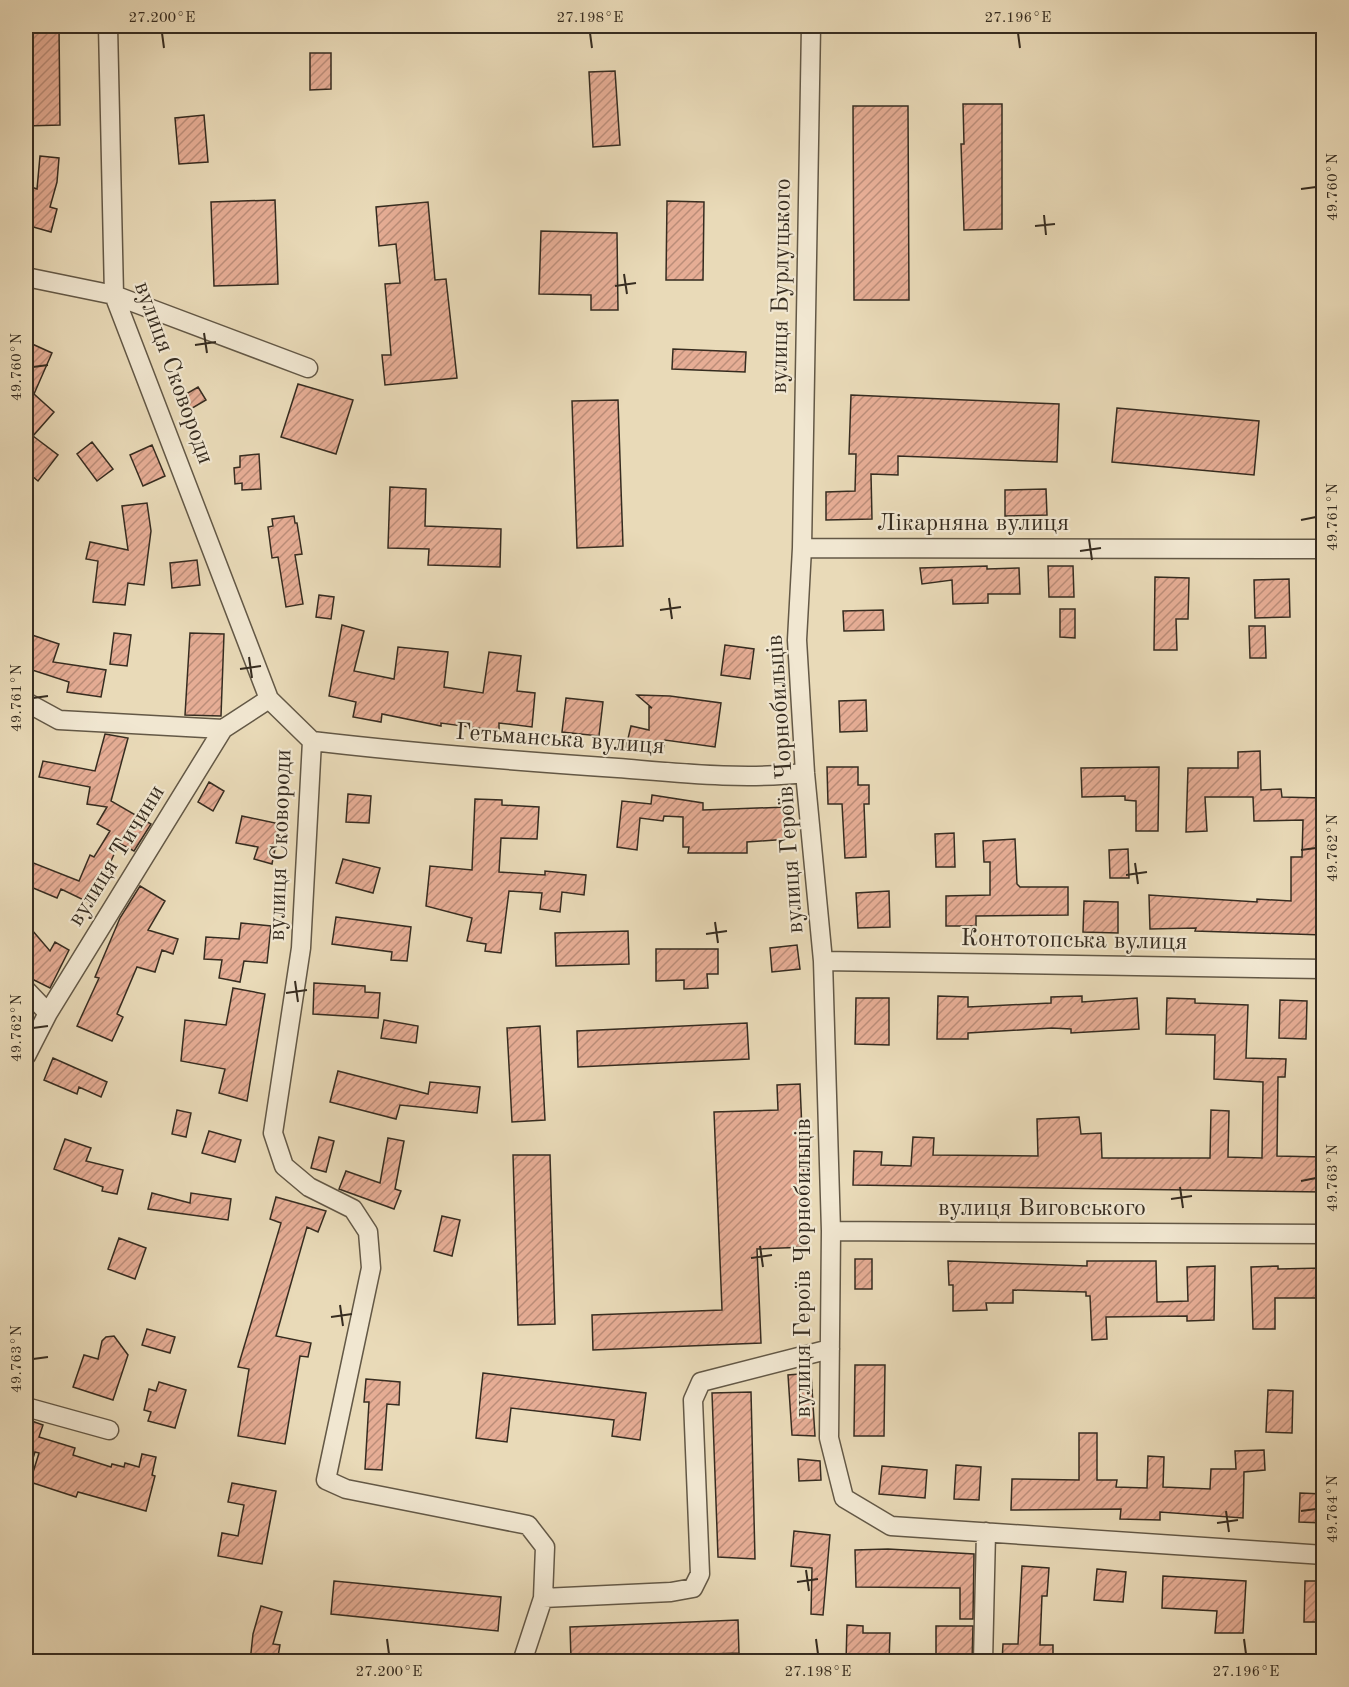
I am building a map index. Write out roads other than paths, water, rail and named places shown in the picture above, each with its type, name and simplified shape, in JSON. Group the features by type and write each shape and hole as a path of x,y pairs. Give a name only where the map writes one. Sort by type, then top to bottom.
{"street":[{"name":"вулиця Сковороди","path":"108,26 114,295 269,699 312,741 301,948 273,1133 284,1166 309,1187 353,1209 368,1232 371,1268 326,1480 346,1489 528,1525 545,1547 543,1598"},
{"name":"вулиця Бурлуцького","path":"802,548 811,26"},
{"path":"26,277 114,295 308,368"},
{"name":"Лікарняна вулиця","path":"802,548 1323,549"},
{"name":"вулиця Героїв Чорнобильців","path":"802,548 797,640 805,773 823,961 831,1231 829,1438 844,1498 891,1526 1323,1555"},
{"name":"вулиця Тичини","path":"26,1056 48,1013 223,729 269,699"},
{"path":"26,702 59,720 223,729"},
{"name":"Гетьманська вулиця","path":"312,741 456,757 717,775 775,777 805,773"},
{"name":"Контотопська вулиця","path":"823,961 1323,969"},
{"path":"26,990 48,1013"},
{"name":"вулиця Виговського","path":"831,1231 1323,1234"},
{"path":"522,1662 543,1598 671,1592 693,1588 700,1574 693,1400 701,1383 830,1349"},
{"path":"26,1407 109,1430"},
{"path":"983,1662 986,1532"}]}
